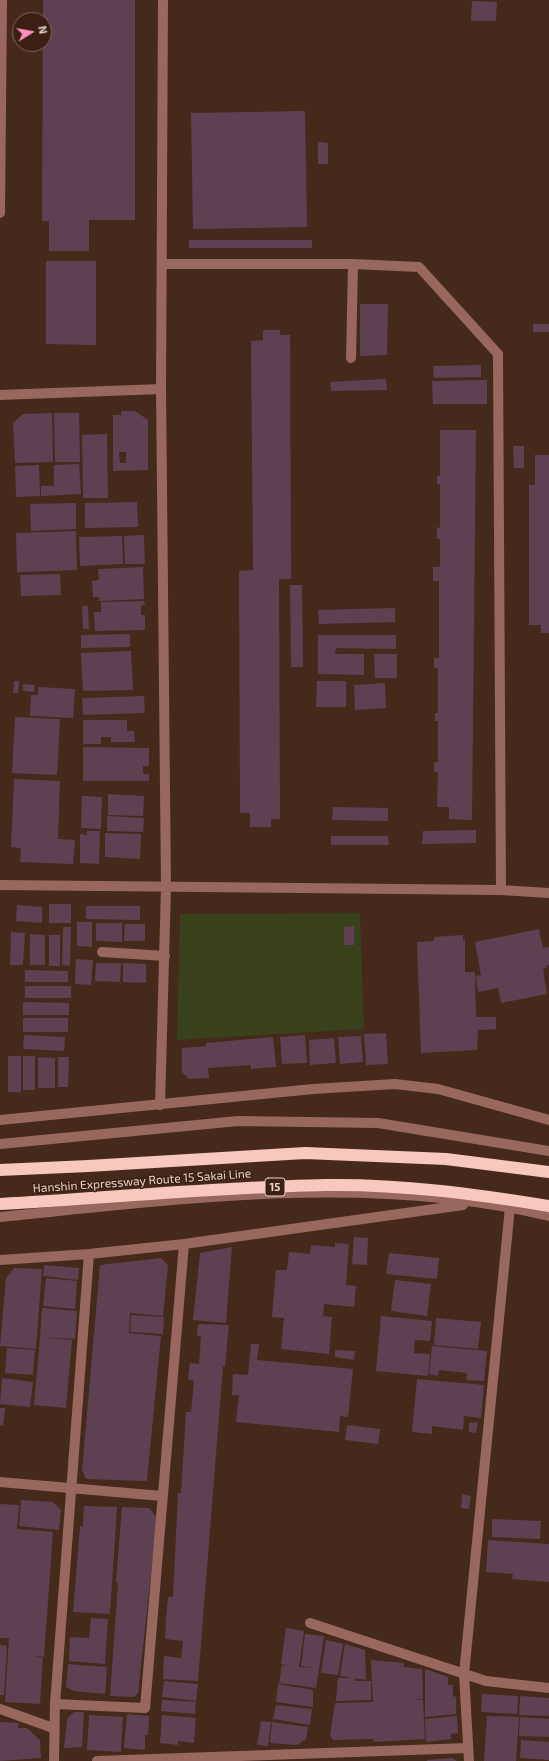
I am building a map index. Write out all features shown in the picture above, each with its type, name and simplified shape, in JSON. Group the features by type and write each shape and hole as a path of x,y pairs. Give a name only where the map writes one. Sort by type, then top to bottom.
{"highway":[{"name":"Hanshin Expressway Route 15 Sakai Line","path":"0,1170 305,1153 446,1160 549,1172"},
{"name":"Hanshin Expressway Route 15 Sakai Line","path":"0,1204 243,1188 328,1185 410,1189 493,1197 549,1206"}],"street":[{"path":"0,213 2,0"},
{"path":"160,1105 166,887 161,389 163,0"},
{"path":"162,264 353,264 418,267 498,354 501,890"},
{"path":"351,358 353,264"},
{"path":"0,394 161,389"},
{"path":"0,886 501,890 549,893"},
{"path":"102,952 165,956"},
{"path":"0,1120 313,1089 395,1084 438,1089 549,1120"},
{"path":"0,1144 238,1121 254,1121 378,1123 549,1151"},
{"path":"0,1217 186,1198 330,1192 408,1195 510,1207 549,1216"},
{"path":"0,1260 89,1254 184,1244 479,1203"},
{"path":"469,1761 464,1674 510,1207"},
{"path":"55,1704 145,1708 184,1244"},
{"path":"54,1761 53,1728 89,1254"},
{"path":"0,1482 162,1496"},
{"path":"310,1623 486,1681 549,1688"},
{"path":"0,1709 53,1728"},
{"path":"97,1761 468,1748"}],"green space":[{"path":"360,913 364,1029 177,1040 180,914"}],"building":[{"path":"43,0 135,0 135,220 89,220 89,251 49,251 49,221 42,221 43,52 52,52 52,12 43,12"},
{"path":"472,1 497,2 496,21 471,21"},
{"path":"305,111 307,227 193,229 191,113"},
{"path":"318,142 328,143 328,164 318,164"},
{"path":"189,240 312,240 312,248 189,248"},
{"path":"46,261 96,261 96,345 46,344"},
{"path":"360,304 388,304 387,355 360,356"},
{"path":"533,324 549,324 549,332 533,332"},
{"path":"263,330 280,330 280,335 290,335 291,579 279,579 280,819 271,819 271,827 250,827 250,813 240,813 239,571 253,570 251,341 263,340"},
{"path":"481,365 481,377 434,378 433,366"},
{"path":"386,379 387,390 331,391 330,382"},
{"path":"487,380 487,404 433,404 432,381"},
{"path":"121,411 135,411 148,420 148,470 113,471 113,415 121,415","holes":["119,452 126,452 126,463 120,463"]},
{"path":"52,413 53,462 15,463 13,423 23,414"},
{"path":"54,413 79,413 80,462 55,462"},
{"path":"440,430 476,430 472,820 449,819 449,807 437,807 438,772 434,772 434,762 438,762 438,721 435,721 435,713 438,713 438,668 434,668 434,658 439,658 439,581 433,581 433,567 440,567 440,539 437,539 437,527 440,528 440,484 437,484 437,476 440,476"},
{"path":"107,434 108,498 83,498 82,435"},
{"path":"513,446 524,446 524,468 514,468"},
{"path":"535,455 549,455 549,633 541,633 541,625 529,625 529,485 535,485"},
{"path":"79,464 81,494 41,496 41,486 54,486 54,465"},
{"path":"39,465 40,496 16,497 15,466"},
{"path":"137,502 138,527 85,528 85,503"},
{"path":"76,503 76,529 31,531 30,504"},
{"path":"76,531 77,570 17,572 16,533"},
{"path":"144,535 145,564 125,564 124,536"},
{"path":"122,536 123,564 80,566 79,537"},
{"path":"143,567 144,599 99,601 99,597 93,597 92,581 99,580 98,569"},
{"path":"60,574 61,595 21,596 20,575"},
{"path":"290,585 302,585 303,667 291,667"},
{"path":"144,601 145,605 141,605 141,615 145,615 145,630 95,631 94,612 101,612 101,602"},
{"path":"82,606 88,606 89,629 83,629"},
{"path":"395,608 395,622 319,624 318,610"},
{"path":"130,634 130,647 81,648 81,635"},
{"path":"318,635 396,635 396,649 336,648 335,654 364,654 364,675 318,674"},
{"path":"131,651 133,690 83,691 81,653"},
{"path":"374,654 397,654 397,678 375,678"},
{"path":"14,681 19,681 18,693 13,693"},
{"path":"317,681 346,681 346,707 316,707"},
{"path":"385,683 386,708 355,710 354,685"},
{"path":"23,684 35,685 34,692 23,691"},
{"path":"38,687 75,689 73,718 30,716 31,695 38,695"},
{"path":"144,696 145,713 83,715 82,698"},
{"path":"15,717 60,719 57,775 12,773"},
{"path":"83,720 127,720 127,731 134,731 135,742 111,742 111,737 101,737 101,744 83,744"},
{"path":"83,747 149,748 149,766 143,766 143,774 149,774 149,781 83,781"},
{"path":"14,779 60,781 58,839 75,840 73,864 20,862 21,848 11,847"},
{"path":"108,794 144,796 143,816 108,815"},
{"path":"82,796 102,797 101,829 81,828"},
{"path":"333,807 388,808 388,821 332,820"},
{"path":"107,816 144,818 143,832 107,831"},
{"path":"476,830 476,843 422,844 423,831"},
{"path":"87,831 100,831 99,864 80,863 80,834 87,835"},
{"path":"105,833 141,834 140,859 105,857"},
{"path":"331,836 388,836 389,845 331,845"},
{"path":"49,904 71,904 71,923 49,923"},
{"path":"17,905 42,907 42,923 16,921"},
{"path":"86,906 140,906 140,920 86,919"},
{"path":"77,922 92,922 92,947 77,946"},
{"path":"96,923 122,923 122,942 96,941"},
{"path":"125,924 145,924 145,941 124,941"},
{"path":"354,926 354,945 344,945 344,927"},
{"path":"63,927 71,927 70,966 62,965"},
{"path":"539,929 543,948 549,947 549,965 546,966 547,968 543,969 547,994 501,1003 498,988 478,992 476,976 481,975 475,942"},
{"path":"11,932 25,933 23,965 10,965"},
{"path":"30,934 45,935 45,965 30,965"},
{"path":"49,935 60,935 60,966 49,966"},
{"path":"463,935 463,940 465,940 465,972 475,972 476,1017 496,1017 496,1029 478,1030 477,1050 421,1053 417,942 434,941 434,937"},
{"path":"76,959 93,960 91,985 75,984"},
{"path":"96,963 121,963 120,982 95,981"},
{"path":"123,963 146,964 146,983 123,982"},
{"path":"25,970 68,971 68,982 25,982"},
{"path":"25,986 71,986 71,998 25,998"},
{"path":"23,1002 69,1003 69,1015 23,1015"},
{"path":"23,1018 68,1018 68,1032 23,1032"},
{"path":"386,1033 388,1064 366,1065 364,1034"},
{"path":"24,1035 65,1037 64,1051 23,1049"},
{"path":"305,1035 307,1063 282,1064 280,1037"},
{"path":"361,1036 363,1062 340,1064 338,1037"},
{"path":"273,1037 276,1067 251,1069 251,1065 208,1068 209,1078 189,1079 182,1072 182,1048 206,1046 206,1043"},
{"path":"334,1038 336,1063 310,1065 309,1040"},
{"path":"8,1056 21,1056 21,1092 8,1092"},
{"path":"23,1056 35,1056 35,1090 23,1090"},
{"path":"38,1057 55,1058 55,1088 38,1088"},
{"path":"58,1057 69,1057 68,1087 58,1087"},
{"path":"354,1237 368,1238 367,1265 352,1264"},
{"path":"335,1243 349,1244 346,1285 356,1286 354,1307 324,1304 323,1316 332,1317 329,1354 281,1349 284,1318 272,1317 276,1270 287,1270 289,1252 310,1254 311,1245 335,1247"},
{"path":"232,1247 226,1323 193,1320 200,1253"},
{"path":"389,1253 439,1258 437,1279 386,1274"},
{"path":"161,1258 168,1265 163,1316 130,1313 129,1333 161,1336 147,1480 86,1479 82,1470 100,1265"},
{"path":"44,1265 79,1268 78,1280 43,1276"},
{"path":"14,1268 42,1269 36,1349 0,1346 6,1278"},
{"path":"46,1278 77,1281 75,1309 43,1306"},
{"path":"395,1280 431,1284 427,1316 391,1311"},
{"path":"42,1308 77,1311 75,1339 40,1337"},
{"path":"131,1315 164,1317 163,1334 130,1332"},
{"path":"381,1316 432,1321 430,1341 415,1340 414,1353 430,1354 428,1376 376,1371"},
{"path":"436,1318 481,1322 478,1349 434,1345"},
{"path":"198,1324 229,1325 225,1366 212,1365 223,1366 198,1681 163,1679 164,1656 181,1658 183,1641 165,1639 168,1597 173,1597 178,1493 181,1493 186,1412 191,1412 194,1381 188,1379 190,1363 199,1364 201,1336 197,1336"},
{"path":"40,1337 72,1340 66,1408 34,1405"},
{"path":"251,1344 259,1344 257,1360 353,1369 348,1417 340,1416 339,1432 236,1422 239,1395 232,1395 233,1374 248,1375"},
{"path":"432,1346 487,1351 484,1381 466,1380 467,1373 439,1370 438,1376 429,1374"},
{"path":"7,1348 35,1350 33,1375 5,1373"},
{"path":"335,1350 355,1351 354,1360 335,1357"},
{"path":"2,1378 33,1382 30,1407 0,1404"},
{"path":"417,1379 484,1385 481,1418 464,1416 463,1430 432,1426 432,1434 412,1432"},
{"path":"0,1408 5,1408 3,1426 0,1425"},
{"path":"478,1422 476,1433 469,1432 469,1423"},
{"path":"347,1425 380,1429 378,1444 345,1440"},
{"path":"462,1494 471,1496 469,1509 461,1508"},
{"path":"21,1500 53,1502 61,1510 59,1530 19,1526"},
{"path":"0,1504 19,1505 17,1529 53,1532 44,1657 33,1656 43,1658 40,1704 5,1702 9,1638 0,1638"},
{"path":"84,1506 117,1507 110,1614 73,1612 80,1526 83,1526"},
{"path":"122,1507 149,1508 157,1518 138,1693 134,1697 110,1696 118,1583 116,1582"},
{"path":"492,1519 541,1521 540,1539 492,1537"},
{"path":"488,1540 549,1544 549,1582 512,1579 513,1574 486,1572"},
{"path":"91,1618 108,1619 105,1664 69,1661 70,1637 89,1638"},
{"path":"286,1628 304,1631 299,1667 313,1668 301,1666 305,1634 324,1636 316,1688 279,1683 282,1665 293,1666 281,1664"},
{"path":"326,1640 343,1644 338,1675 321,1673"},
{"path":"345,1644 365,1650 366,1680 340,1676"},
{"path":"0,1645 7,1646 4,1695 0,1695"},
{"path":"371,1660 404,1663 404,1667 422,1669 423,1699 412,1700 423,1700 425,1739 374,1742 373,1739 333,1740 330,1735 335,1703 373,1702"},
{"path":"68,1664 107,1667 105,1694 74,1691 66,1687"},
{"path":"425,1669 448,1677 448,1685 453,1685 453,1696 456,1697 456,1714 425,1717"},
{"path":"338,1678 355,1678 355,1681 371,1681 371,1700 336,1701"},
{"path":"164,1681 198,1684 196,1701 162,1697"},
{"path":"278,1684 313,1690 313,1707 276,1702"},
{"path":"482,1694 518,1696 517,1714 481,1712"},
{"path":"520,1696 549,1698 549,1716 519,1715"},
{"path":"162,1700 196,1702 195,1714 161,1711"},
{"path":"276,1705 312,1709 310,1725 273,1719"},
{"path":"74,1712 84,1712 82,1747 64,1748 67,1719"},
{"path":"127,1714 149,1716 148,1735 145,1735 145,1750 124,1748"},
{"path":"89,1715 123,1717 121,1752 87,1750"},
{"path":"162,1715 196,1718 194,1743 178,1741 178,1745 160,1743"},
{"path":"457,1716 458,1733 451,1734 451,1739 426,1742 425,1719"},
{"path":"487,1716 519,1717 516,1761 484,1761"},
{"path":"520,1717 549,1719 549,1737 519,1736"},
{"path":"261,1721 271,1722 268,1746 257,1745"},
{"path":"0,1722 19,1723 18,1728 27,1728 40,1740 41,1758 0,1761"},
{"path":"272,1722 308,1727 306,1739 297,1745 270,1743"},
{"path":"521,1740 549,1742 549,1760 520,1758"},
{"path":"452,1758 457,1761 427,1761 427,1760"}]}
